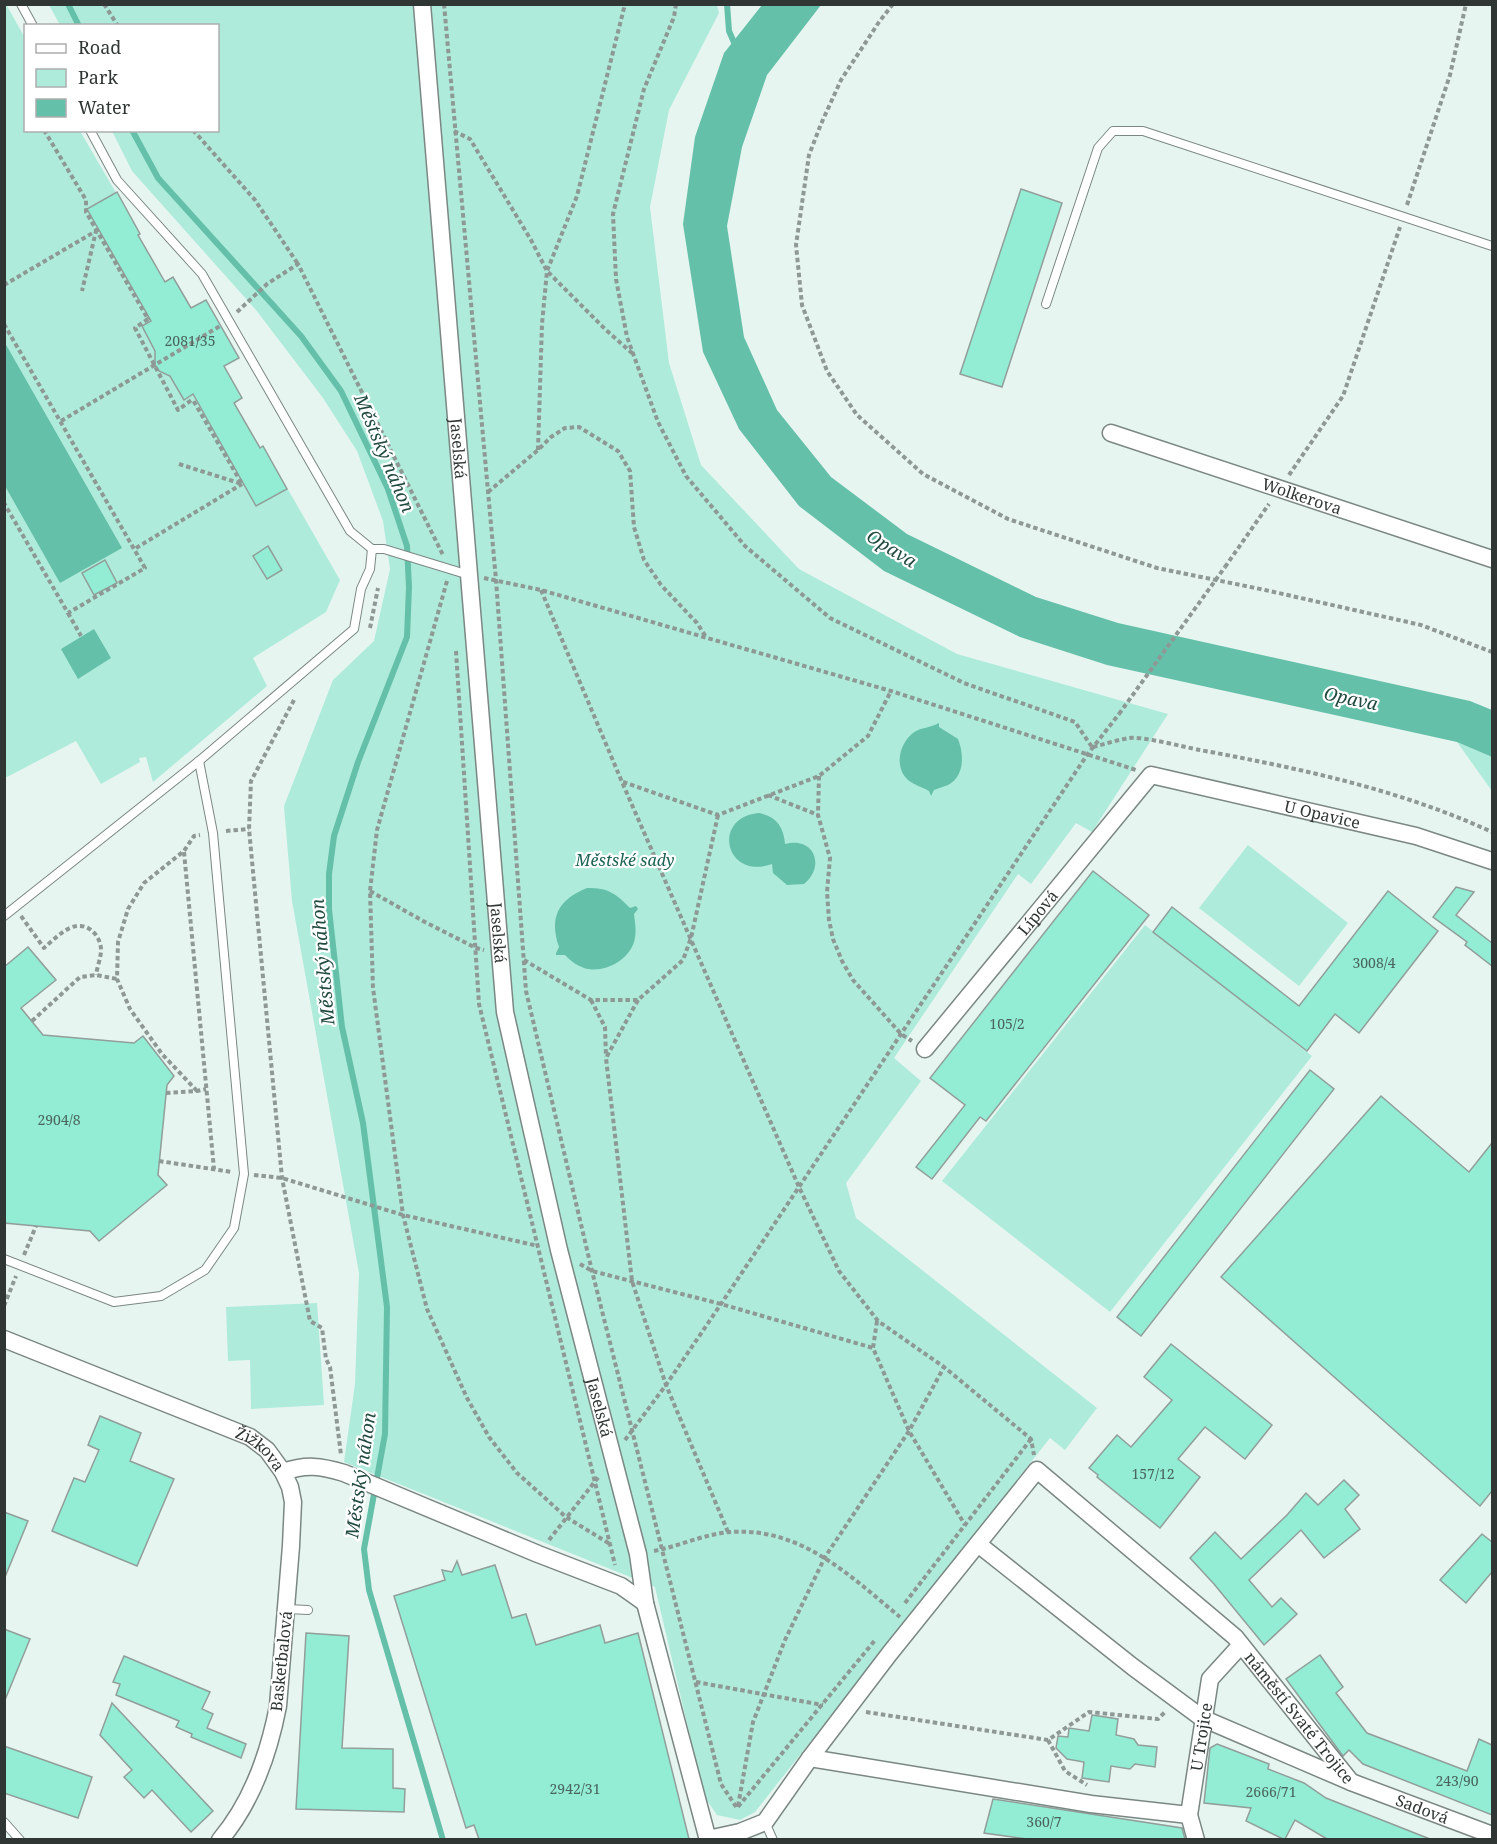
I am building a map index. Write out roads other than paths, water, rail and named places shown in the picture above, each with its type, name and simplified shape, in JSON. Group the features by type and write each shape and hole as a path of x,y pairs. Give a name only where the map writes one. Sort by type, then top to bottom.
{"street":[{"name":"Jaselská","path":"422,4 505,1012 559,1250 638,1554 645,1603 708,1839"},
{"name":"Wolkerova","path":"1111,433 1492,559"},
{"name":"U Opavice","path":"1151,775 1416,836 1492,861"},
{"name":"Lípová","path":"925,1049 1151,775"},
{"name":"Žižkova","path":"4,1339 250,1437 267,1450 283,1472 300,1466 314,1465 344,1473 621,1586 645,1603"},
{"name":"náměstí Svaté Trojice","path":"1037,1470 1234,1637 1351,1782 1202,1718 1133,1667 978,1544 1037,1470"},
{"name":"Basketbalová","path":"220,1839 248,1796 262,1768 273,1733 278,1706 293,1519 290,1487 283,1472"},
{"path":"708,1839 740,1832 765,1822 810,1758 978,1544"},
{"name":"U Trojice","path":"1196,1839 1189,1815 1202,1718 1210,1679 1241,1645"},
{"path":"810,1758 1091,1804 1189,1815"},
{"name":"Sadová","path":"1351,1782 1492,1835"}],"lane":[{"path":"21,4 32,24"},
{"path":"1046,304 1098,148 1113,131 1143,131 1492,246"},
{"path":"91,132 117,180 202,274 350,531 372,549 384,549 469,575"},
{"path":"4,916 199,761 354,629 361,590 370,569 372,549"},
{"path":"4,1259 114,1302 161,1296 205,1270 234,1228 244,1174 213,833 199,761"},
{"path":"287,1609 308,1610"},
{"path":"4,1822 20,1839"},
{"path":"765,1822 773,1839"}],"water":[{"name":"Opava","path":"762,5 821,5 767,75 742,147 727,226 744,337 777,410 831,477 907,534 1036,597 1118,623 1470,701 1492,710 1492,757 1457,742 1107,665 1020,637 884,571 799,506 739,429 703,352 683,224 695,137 724,53"},
{"path":"5,343 122,548 60,583 5,486"},
{"path":"94,629 111,658 78,679 61,649"},
{"path":"939,723 939,727 958,739 962,764 954,781 934,790 931,796 929,791 910,782 904,775 900,756 904,743 913,733"},
{"path":"759,813 765,814 778,823 783,832 785,844 803,844 814,854 814,869 811,877 804,884 787,885 773,873 772,864 756,867 743,864 735,856 730,846 730,835 734,825 744,817"},
{"path":"587,888 606,890 616,895 630,908 636,906 638,909 634,914 636,928 631,949 621,960 599,969 584,968 565,955 556,955 559,947 555,927 558,911 569,898"}],"waterway":[{"name":"Městský náhon","path":"68,4 78,24"},
{"path":"727,4 729,31 736,47"},
{"name":"Městský náhon","path":"133,132 158,178 301,336 341,391 388,489 407,546 409,587 407,637 358,762 334,836 329,874 329,909 342,1027 363,1123 387,1307 385,1434 364,1549 369,1590 443,1840"}],"park label":[{"name":"Městské sady","path":"625,860"}]}
